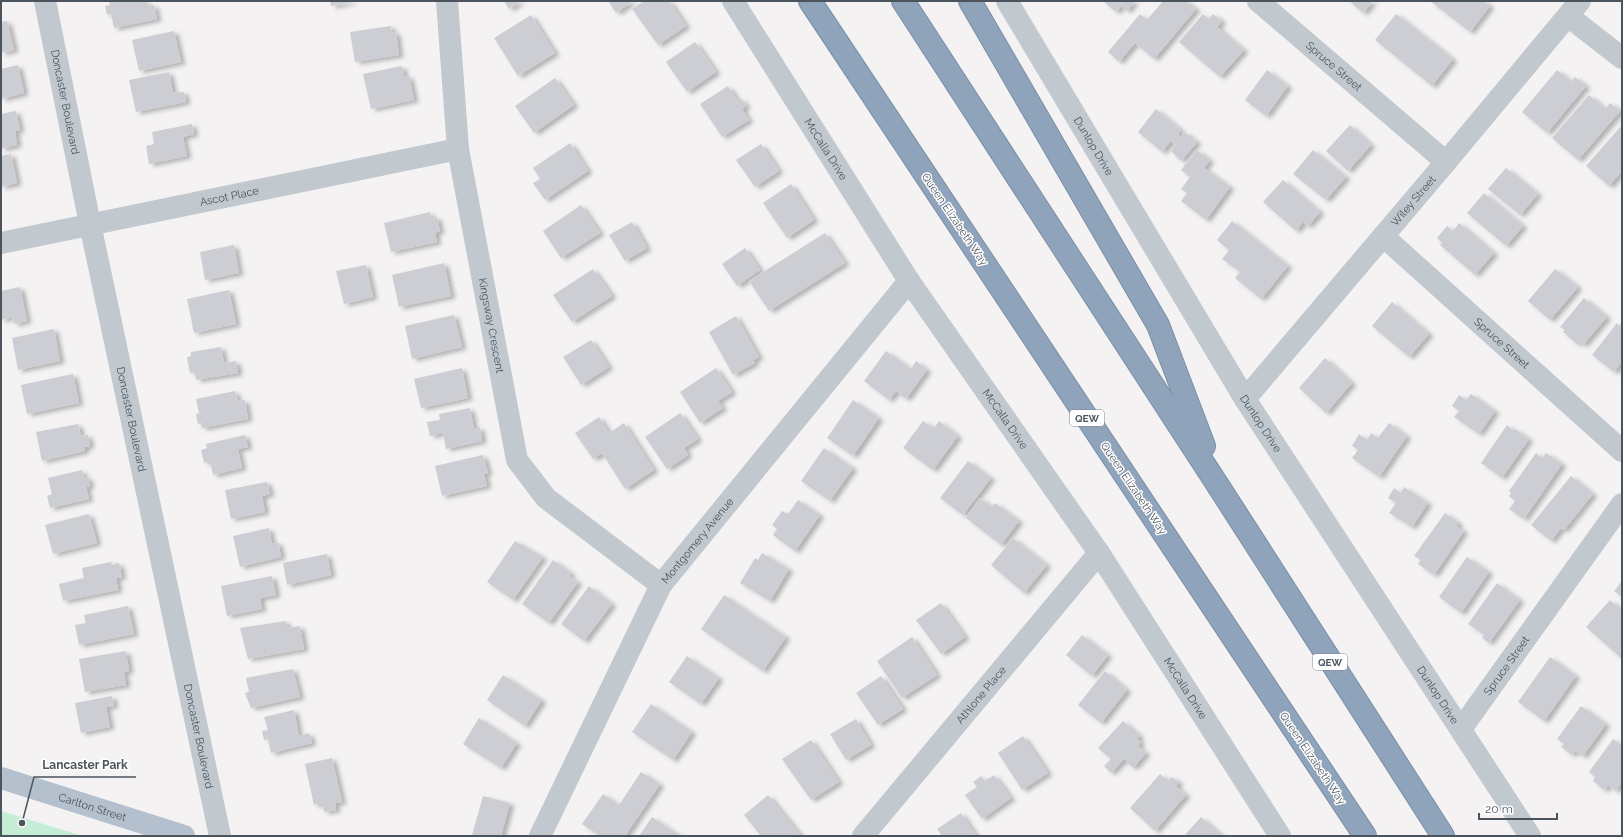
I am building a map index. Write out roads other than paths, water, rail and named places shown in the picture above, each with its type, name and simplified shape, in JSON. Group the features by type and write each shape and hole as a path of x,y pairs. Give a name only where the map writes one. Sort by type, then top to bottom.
{"highway":[{"name":"Queen Elizabeth Way","path":"810,1 1365,836"},
{"name":"QEW","path":"903,1 1219,487 1442,836"},
{"path":"970,1 1158,325 1219,487"}],"main road":[{"name":"Carlton Street","path":"1,778 184,836"}],"street":[{"name":"Doncaster Boulevard","path":"45,1 90,224 220,836"},
{"name":"Kingsway Crescent","path":"447,1 458,149 517,460 546,498 661,585"},
{"name":"McCalla Drive","path":"733,1 910,281 1099,553 1280,836"},
{"name":"Dunlop Drive","path":"1007,1 1245,399 1530,836"},
{"name":"Spruce Street","path":"1258,1 1446,162"},
{"name":"Wiley Street","path":"1245,399 1446,162 1574,8"},
{"path":"1574,8 1622,58"},
{"name":"Ascot Place","path":"1,243 458,149"},
{"name":"Spruce Street","path":"1383,236 1622,451"},
{"name":"Montgomery Avenue","path":"540,836 661,585 910,281"},
{"name":"Spruce Street","path":"1461,729 1622,504"},
{"name":"Athlone Place","path":"863,836 1099,553"}],"place":[{"name":"Lancaster Park","path":"22,823"}]}
